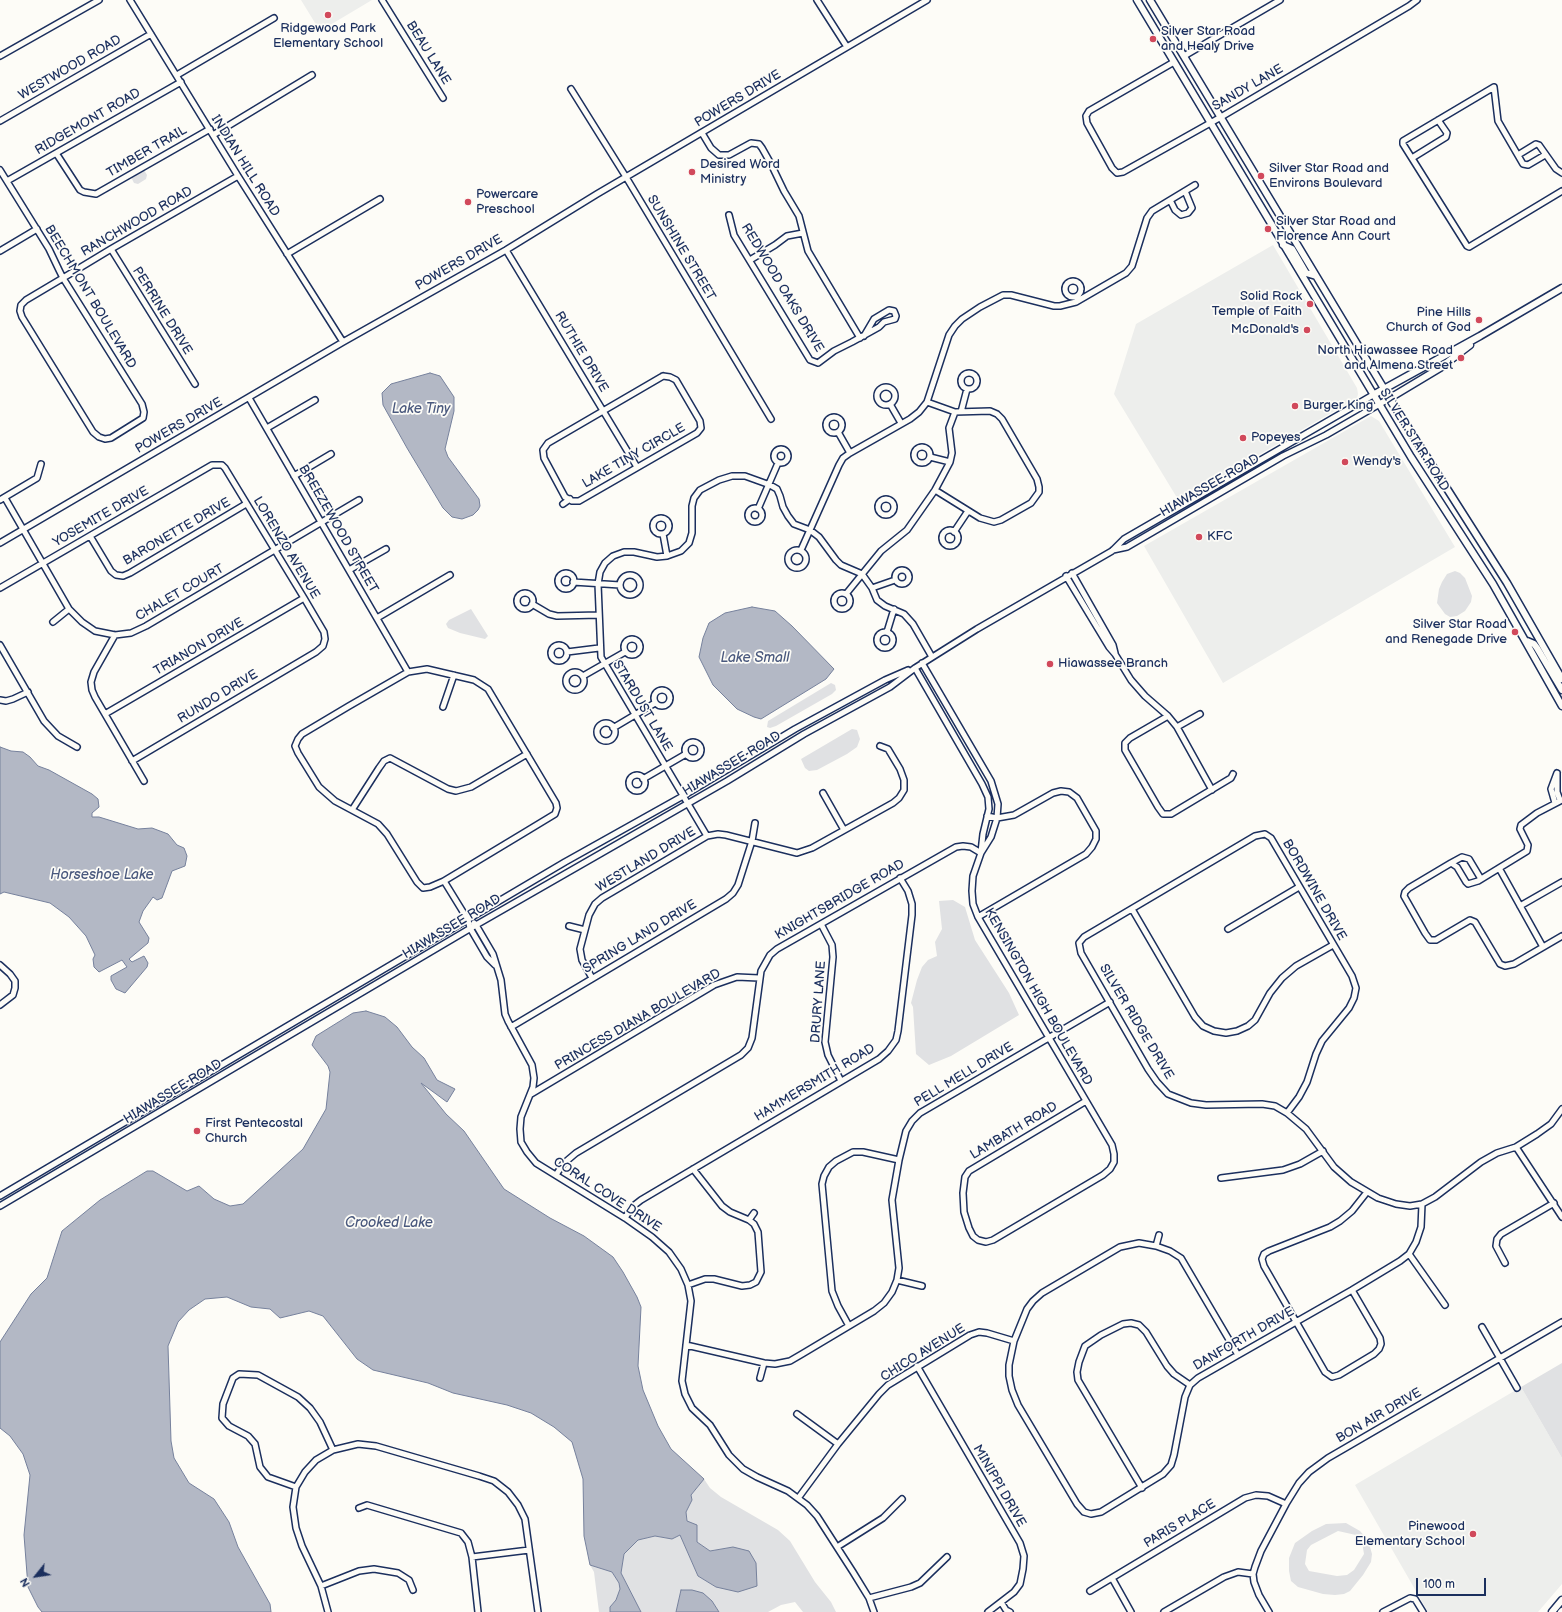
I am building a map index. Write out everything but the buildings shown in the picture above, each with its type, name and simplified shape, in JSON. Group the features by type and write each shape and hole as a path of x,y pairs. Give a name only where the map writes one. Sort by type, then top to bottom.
{"main road":[{"name":"SILVER STAR ROAD","path":"1136,0 1411,458 1493,584 1562,706"},
{"name":"SILVER STAR ROAD","path":"1150,0 1384,389 1507,583 1562,679"},
{"path":"1284,245 1292,249 1306,273 1316,276"},
{"name":"HIAWASSEE ROAD","path":"1373,395 1480,336 1562,288"},
{"name":"HIAWASSEE ROAD","path":"1390,398 1440,368 1480,336"},
{"path":"1526,641 1534,644 1537,648 1562,690"},
{"path":"1553,690 1562,698"},
{"path":"1552,1612 1562,1600"}],"street":[{"path":"0,56 99,0"},
{"name":"INDIAN HILL ROAD","path":"130,0 238,176 343,342"},
{"name":"BEAU LANE","path":"382,0 443,98"},
{"path":"816,0 847,47"},
{"name":"POWERS DRIVE","path":"0,543 343,342 506,250 626,177 927,0"},
{"path":"1184,56 1280,0"},
{"name":"SANDY LANE","path":"1174,62 1089,111 1086,116 1087,123 1112,168 1117,173 1123,172 1221,117 1409,6 1416,0"},
{"path":"177,75 274,18"},
{"name":"WESTWOOD ROAD","path":"0,121 151,34"},
{"path":"214,135 312,75"},
{"name":"RIDGEMONT ROAD","path":"7,181 181,82"},
{"path":"1545,155 1526,165 1523,164 1498,120 1494,87 1403,141 1403,144 1467,246 1562,192"},
{"name":"SUNSHINE STREET","path":"570,89 626,177 771,419"},
{"path":"1412,158 1446,137 1447,134 1438,120"},
{"name":"TIMBER TRAIL","path":"56,153 80,190 96,194 210,129"},
{"path":"702,133 711,148 719,155 729,155 751,143 759,144 799,216 808,251 862,337"},
{"path":"1518,155 1536,144 1556,169 1562,173"},
{"name":"BEECHMONT BOULEVARD","path":"0,170 49,249 63,278 142,404 144,412 143,418 124,431"},
{"name":"RANCHWOOD ROAD","path":"124,431 111,438 105,439 99,437 93,432 22,317 20,311 21,304 111,249 238,176"},
{"path":"800,550 838,465 843,458 910,419 920,412 928,402 949,335 962,319 980,307 1003,295 1010,294 1060,306 1126,273 1132,266 1147,218 1152,211 1195,185"},
{"path":"1170,200 1175,210 1180,215 1188,213 1192,208 1185,191"},
{"path":"287,254 380,199"},
{"name":"REDWOOD OAKS DRIVE","path":"729,215 734,235 810,360 818,363 834,351 862,337 884,322 895,319 896,316 894,310 890,310 874,319 862,337"},
{"path":"0,251 37,230"},
{"path":"750,260 787,236 803,233"},
{"name":"PERRINE DRIVE","path":"111,249 194,384"},
{"name":"RUTHIE DRIVE","path":"506,250 637,467"},
{"name":"LAKE TINY CIRCLE","path":"663,376 670,377 676,380 700,421 701,428 697,433 637,467 579,501 570,500 565,497 544,458 543,450 548,443 603,410 663,376"},
{"path":"846,594 881,551 907,530 935,490 950,462 952,453 949,428 958,412 967,389"},
{"name":"HIAWASSEE ROAD","path":"1112,551 1130,536 1373,395"},
{"name":"BREEZEWOOD STREET","path":"249,398 408,672"},
{"name":"HIAWASSEE ROAD","path":"0,1206 470,928 688,804 804,734 890,687 922,663 1066,576 1112,551 1127,546 1277,460 1390,398"},
{"path":"267,428 315,400"},
{"path":"928,402 958,412 990,410 997,414 1002,419 1039,487 1039,492 1031,503 1001,520 994,522 988,521 968,511 935,490"},
{"path":"890,404 901,423"},
{"path":"838,432 850,453"},
{"path":"294,476 332,454"},
{"path":"930,457 950,462"},
{"path":"758,509 770,485 778,463"},
{"path":"2,499 37,478 41,464"},
{"name":"LORENZO AVENUE","path":"212,465 222,465 225,468 324,632 325,639 323,646 316,652"},
{"name":"YOSEMITE DRIVE","path":"0,588 212,465"},
{"path":"663,534 667,556 680,551 689,543 692,533 692,506 694,498 700,490 719,480 732,476 745,476 770,485 777,489 783,507 794,524 810,530 818,537 836,560 862,574 878,600 885,606 904,614 913,624 932,657"},
{"name":"CHALET COURT","path":"2,499 23,530 69,609 82,622 95,631 115,635 131,633 146,626 359,500"},
{"path":"563,504 570,500"},
{"name":"BARONETTE DRIVE","path":"90,536 111,571 123,576 246,504"},
{"path":"954,532 968,511"},
{"path":"349,570 386,549"},
{"name":"STARDUST LANE","path":"667,556 657,557 634,552 616,554 605,563 600,572 598,584 599,648 604,664 707,836"},
{"path":"1072,573 1113,645 1115,654"},
{"path":"377,618 450,575"},
{"path":"630,575 637,578 640,586 637,593 629,596 622,592 620,585 623,578 630,575"},
{"path":"1066,576 1108,647 1115,654 1134,684 1168,716 1177,727 1212,790"},
{"path":"872,588 895,580"},
{"path":"573,582 620,585"},
{"name":"TRIANON DRIVE","path":"105,714 304,598"},
{"path":"532,604 549,614 557,616 599,615"},
{"path":"53,622 69,609"},
{"path":"887,632 894,609"},
{"path":"115,635 94,672 91,682 95,697 144,781"},
{"path":"0,645 44,721 58,736 77,747"},
{"path":"567,652 599,648"},
{"name":"RUNDO DRIVE","path":"132,761 316,652"},
{"path":"583,676 625,652"},
{"name":"KENSINGTON HIGH BOULEVARD","path":"922,663 991,781 998,804 997,818 991,838 981,853"},
{"name":"HIAWASSEE ROAD","path":"0,1196 565,862 683,796 801,726 885,680 915,668"},
{"name":"KENSINGTON HIGH BOULEVARD","path":"915,668 988,797 989,809 983,834 981,853 973,876 973,904 978,916 1112,1145 1114,1154 1114,1162 1110,1169 993,1240"},
{"path":"427,669 474,680 488,689 556,803 557,808 555,814 444,881 430,887 423,888 417,882 387,834 378,824 335,801 319,787 295,746 302,734 408,672 427,669"},
{"path":"443,707 454,675"},
{"path":"0,700 6,701 28,692"},
{"path":"613,728 655,702"},
{"path":"1177,727 1200,714"},
{"path":"1168,716 1130,738 1125,743 1125,750 1163,814 1172,814 1231,778 1233,774"},
{"name":"WESTLAND DRIVE","path":"592,978 582,960 580,949 589,915 595,904 602,898 707,836 726,834 798,853 812,848 893,803 899,798 904,790 904,780 900,769 888,749 880,746"},
{"path":"352,810 384,761 390,758 448,789 456,791 471,787 527,754"},
{"path":"643,780 686,754"},
{"path":"978,916 1086,854 1096,839 1096,831 1077,798 1069,792 1061,791 1053,793 1014,815 997,818 987,816"},
{"path":"823,793 844,830"},
{"path":"1451,864 1457,867 1468,884 1481,879 1527,851 1528,845 1520,829 1521,825 1537,813 1559,801"},
{"name":"SPRING LAND DRIVE","path":"510,1027 726,899 733,893 738,885 752,841 755,823"},
{"name":"BORDWINE DRIVE","path":"1081,952 1079,943 1084,937 1256,836 1265,834 1271,838 1352,976 1356,988 1354,998 1349,1008 1322,1041 1307,1082 1299,1097 1287,1113"},
{"name":"KNIGHTSBRIDGE ROAD","path":"556,1175 563,1164 576,1153 741,1055 748,1048 752,1038 759,978 764,964 770,955 777,949 956,847 971,847 981,853"},
{"path":"1481,879 1468,859 1462,857 1405,892 1404,896 1424,933 1430,940 1436,940 1470,920 1474,922 1500,964 1505,966 1514,964 1562,936"},
{"path":"1499,868 1543,947"},
{"name":"HAMMERSMITH ROAD","path":"625,1218 632,1207 641,1200 879,1059 888,1051 896,1040 898,1031 912,909 908,891 900,878"},
{"path":"444,881 468,920"},
{"path":"1520,906 1562,882"},
{"path":"1228,930 1299,887"},
{"path":"1132,909 1195,1017 1203,1026 1214,1031 1226,1033 1237,1031 1248,1026 1255,1020 1270,993 1282,978 1296,966 1333,945"},
{"name":"CORAL COVE DRIVE","path":"468,920 476,925 493,954 501,980 505,1014 510,1027 532,1065 534,1078 531,1094 521,1117 521,1142 536,1163 625,1218 652,1237 669,1252 681,1269 688,1284 690,1301 682,1381 685,1394 692,1408 710,1425 729,1455 743,1469 788,1491 799,1498 817,1516 869,1598 874,1612"},
{"name":"CORAL COVE DRIVE","path":"468,920 470,928 487,957 497,967"},
{"name":"DRURY LANE","path":"821,924 832,945 833,957 825,1042 828,1054 842,1081"},
{"path":"569,926 585,930"},
{"name":"SILVER RIDGE DRIVE","path":"1081,952 1148,1069 1168,1094 1191,1103 1206,1105 1262,1104 1275,1106 1287,1113 1306,1129 1334,1167 1351,1182 1367,1192 1396,1204 1410,1206 1422,1204 1436,1197 1481,1162 1497,1153 1516,1147 1537,1134 1551,1124 1562,1109"},
{"path":"0,965 10,974 14,981 15,988 13,995 0,1005"},
{"path":"382,971 387,978"},
{"name":"PRINCESS DIANA BOULEVARD","path":"531,1094 714,985 737,977 759,978"},
{"name":"PELL MELL DRIVE","path":"686,1344 764,1363 775,1364 790,1361 884,1303 892,1292 897,1280 899,1268 892,1200 906,1131 912,1121 920,1113 1110,1002"},
{"path":"199,1079 204,1086"},
{"name":"LAMBATH ROAD","path":"993,1240 986,1242 978,1240 973,1236 969,1228 964,1212 963,1193 965,1177 969,1171 1086,1101"},
{"path":"146,1111 150,1118"},
{"path":"1516,1147 1562,1217"},
{"path":"1221,1178 1283,1170 1300,1164 1323,1151"},
{"path":"849,1326 832,1292 822,1184 824,1176 829,1167 836,1161 853,1152 863,1152 899,1160"},
{"path":"688,1284 705,1279 714,1279 742,1286 750,1285 756,1282 761,1272 758,1232 754,1224 749,1220 730,1212 722,1206 693,1169"},
{"path":"1352,1290 1380,1338 1381,1344 1379,1349 1374,1354 1339,1375 1332,1377 1324,1372 1262,1260 1264,1254 1269,1251 1330,1227 1340,1221 1352,1212 1367,1192"},
{"path":"1505,1263 1496,1246 1497,1239 1501,1234 1554,1203"},
{"name":"DANFORTH DRIVE","path":"1014,1341 1009,1365 1009,1376 1012,1390 1018,1405 1076,1504 1084,1512 1091,1514 1101,1512 1142,1488 1163,1474 1171,1466 1185,1397 1190,1385 1198,1378 1392,1267 1409,1254 1416,1242 1421,1227 1422,1204"},
{"path":"749,1220 754,1212"},
{"path":"1156,1246 1159,1235"},
{"path":"1014,1341 1027,1309 1042,1293 1120,1247 1139,1243 1156,1246 1170,1251 1181,1258 1188,1267 1238,1355"},
{"path":"1409,1254 1445,1305"},
{"path":"897,1280 922,1286"},
{"name":"BON AIR DRIVE","path":"1253,1574 1261,1551 1286,1504 1309,1472 1328,1458 1562,1322"},
{"path":"1142,1488 1078,1380 1077,1372 1079,1362 1085,1346 1101,1335 1123,1324 1131,1323 1139,1325 1146,1332 1167,1366 1174,1374 1190,1385"},
{"path":"1482,1327 1517,1388"},
{"name":"CHICO AVENUE","path":"799,1498 838,1444 888,1385 970,1335 979,1332 1014,1341"},
{"path":"760,1378 764,1363"},
{"name":"MINIPPI DRIVE","path":"917,1366 1020,1543 1024,1556 1020,1584 1014,1592 988,1612"},
{"path":"296,1487 268,1477 260,1467 255,1444 248,1436 228,1426 222,1418 223,1404 233,1378 239,1374 258,1375 298,1397 310,1408 320,1422 333,1450"},
{"path":"797,1414 838,1444"},
{"path":"328,1612 321,1586 302,1546 296,1528 293,1507 296,1487 316,1460 333,1450 358,1444 376,1446 479,1476 494,1481 508,1492 518,1504 525,1519 538,1612"},
{"name":"PARIS PLACE","path":"1090,1591 1245,1498 1256,1495 1268,1496 1286,1504"},
{"path":"837,1547 883,1518 902,1499"},
{"path":"359,1508 368,1506 461,1533 468,1542 472,1557 478,1612"},
{"path":"472,1557 529,1550"},
{"path":"869,1598 911,1587 920,1583 947,1557"},
{"path":"321,1586 359,1571 374,1569 398,1573 409,1580 414,1590"},
{"path":"1164,1612 1224,1577 1238,1572 1253,1574 1260,1595 1270,1612"},
{"path":"1112,1578 1131,1612"},
{"path":"1383,1612 1410,1598 1415,1599 1423,1612"},
{"path":"1001,1602 1006,1610 1010,1612"}],"shaded area":[{"name":"Ridgewood Park Elementary School","path":"301,0 372,0 320,31"},
{"path":"144,170 147,175 146,179 138,184 134,183 131,177"},
{"path":"1273,245 1357,388 1357,398 1179,501 1114,394 1136,324"},
{"path":"1371,416 1379,421 1455,547 1223,683 1144,546"},
{"path":"1455,571 1460,573 1465,578 1472,596 1471,602 1465,611 1457,616 1450,617 1445,614 1437,603 1439,589 1442,582 1447,574"},
{"path":"471,609 488,636 485,639 460,633 448,628 446,624 449,620"},
{"path":"831,683 835,685 836,690 832,694 776,726 770,728 767,727 768,721"},
{"path":"852,729 857,730 860,739 857,747 817,770 809,771 805,768 801,759"},
{"path":"953,900 965,907 975,940 1009,993 1019,1015 951,1056 929,1065 916,1054 913,1007 911,1003 922,967 928,960 937,956 935,942 942,929 939,901"},
{"path":"1562,1363 1562,1458 1521,1387"},
{"name":"Pinewood Elementary School","path":"1521,1387 1562,1458 1562,1584 1538,1612 1428,1612 1355,1485"},
{"path":"704,1479 710,1488 721,1497 778,1530 790,1541 815,1582 831,1602 836,1612 803,1612 795,1602 781,1605 768,1612 719,1612 712,1601 681,1590 676,1612 641,1612 621,1573 624,1554 638,1540 655,1536 672,1539 680,1535 698,1576 716,1587 733,1547 710,1551 697,1542 687,1521 686,1512 692,1500 691,1495"},
{"path":"1346,1523 1360,1531 1368,1540 1372,1554 1371,1562 1363,1575 1350,1591 1344,1594 1323,1594 1298,1587 1291,1581 1289,1558 1295,1543 1312,1531 1326,1524","holes":["1338,1531 1356,1535 1362,1542 1364,1554 1354,1570 1347,1575 1337,1576 1309,1571 1305,1564 1307,1550 1311,1545"]},
{"path":"590,1565 612,1572 619,1583 620,1589 616,1600 610,1607 610,1612 599,1612 594,1572"}],"water":[{"name":"Lake Tiny","path":"430,373 440,376 454,397 454,411 445,449 448,457 479,499 480,506 478,510 473,515 462,519 452,517 443,508 383,405 382,393 391,384"},
{"name":"Lake Small","path":"752,607 775,611 792,626 834,669 826,679 761,719 737,709 713,685 699,657 703,638 709,623 725,613"},
{"name":"Horseshoe Lake","path":"0,747 11,751 23,752 38,766 49,770 92,794 98,799 99,807 92,813 92,817 99,817 138,829 152,828 168,834 177,845 184,848 187,856 185,866 172,871 162,898 157,900 153,897 143,911 139,922 149,938 148,943 129,959 132,962 144,956 148,963 147,967 125,993 116,989 111,980 111,976 127,967 122,960 99,972 94,967 93,959 95,955 86,936 69,917 50,903 4,892 0,894"},
{"name":"Crooked Lake","path":"366,1011 385,1017 397,1027 412,1047 424,1058 437,1080 455,1089 447,1102 421,1083 446,1114 464,1131 504,1189 550,1218 584,1236 613,1257 637,1297 641,1307 638,1366 643,1390 658,1426 671,1449 704,1479 691,1495 692,1500 686,1512 687,1521 697,1525 697,1542 710,1551 733,1547 749,1551 756,1563 757,1586 738,1592 716,1587 698,1576 680,1535 672,1539 655,1536 638,1540 624,1554 621,1573 641,1612 610,1612 610,1607 616,1600 620,1589 619,1583 612,1572 590,1565 584,1536 583,1479 572,1442 554,1427 531,1413 507,1405 453,1393 428,1383 373,1370 357,1359 323,1316 309,1311 280,1318 270,1309 251,1307 227,1297 205,1299 189,1310 178,1322 168,1346 171,1441 174,1458 189,1483 214,1499 229,1522 238,1547 270,1604 271,1612 42,1612 38,1607 28,1587 24,1535 30,1475 23,1454 10,1436 0,1428 0,1342 31,1294 47,1278 62,1231 100,1200 147,1171 153,1171 187,1191 199,1186 214,1199 230,1206 243,1204 303,1149 326,1109 330,1072 328,1066 312,1045 316,1036 353,1013"},
{"path":"681,1590 692,1590 703,1593 712,1601 719,1612 676,1612"}],"place":[{"name":"Ridgewood Park Elementary School","path":"328,15"},
{"name":"Silver Star Road and Healy Drive","path":"1153,39"},
{"name":"Desired Word Ministry","path":"692,172"},
{"name":"Silver Star Road and Environs Boulevard","path":"1261,176"},
{"name":"Powercare Preschool","path":"468,202"},
{"name":"Silver Star Road and Florence Ann Court","path":"1268,229"},
{"name":"Solid Rock Temple of Faith","path":"1310,304"},
{"name":"Pine Hills Church of God","path":"1479,320"},
{"name":"McDonald's","path":"1307,330"},
{"name":"North Hiawassee Road and Almena Street","path":"1461,358"},
{"name":"Burger King","path":"1295,406"},
{"name":"Popeyes","path":"1243,438"},
{"name":"Wendy's","path":"1345,462"},
{"name":"KFC","path":"1199,537"},
{"name":"Silver Star Road and Renegade Drive","path":"1515,632"},
{"name":"Hiawassee Branch","path":"1050,664"},
{"name":"First Pentecostal Church","path":"197,1131"},
{"name":"Pinewood Elementary School","path":"1473,1534"}]}
